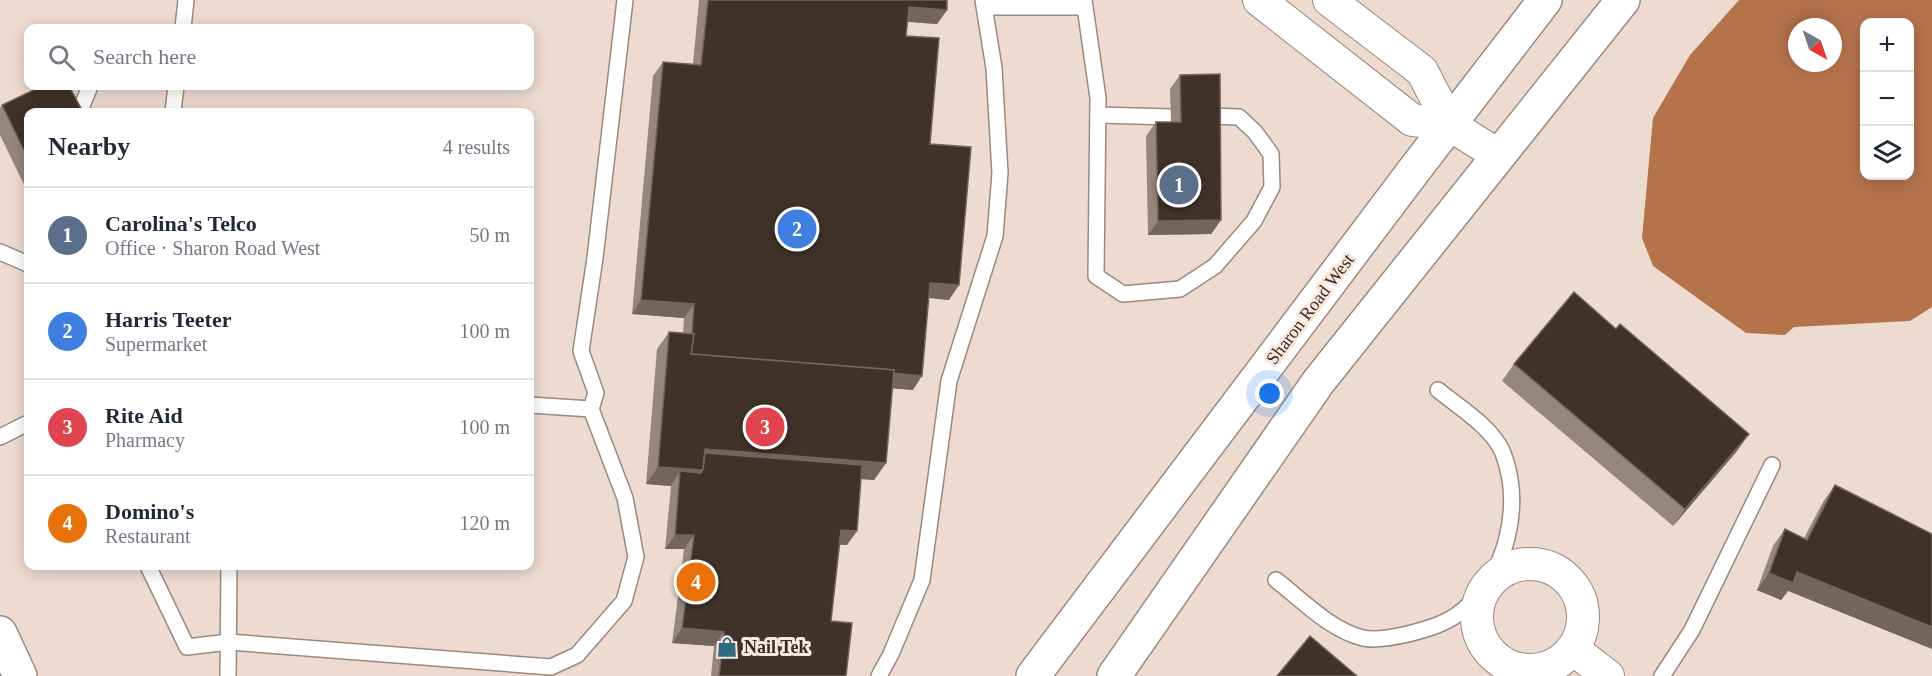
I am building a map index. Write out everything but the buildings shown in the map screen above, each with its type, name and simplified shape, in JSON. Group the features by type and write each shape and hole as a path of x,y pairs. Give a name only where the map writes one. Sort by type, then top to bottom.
{"main road":[{"name":"Sharon Road West","path":"1034,676 1545,0"},
{"path":"1114,676 1320,381 1623,0"},
{"path":"0,633 20,676"}],"street":[{"path":"1259,0 1412,120 1450,125 1498,156"},
{"path":"1329,0 1422,71 1450,125"},
{"path":"1522,564 1543,565 1562,574 1576,589 1583,609 1583,630 1574,649 1558,663 1538,670 1517,669 1498,661 1484,645 1477,625 1478,604 1487,585 1503,571 1522,564"},
{"path":"1574,649 1608,676"}],"lane":[{"path":"183,24 186,0"},
{"path":"149,570 187,647 229,642 551,667 577,655 624,601 636,557 625,498 591,409 596,393 581,351 595,258 625,0"},
{"path":"879,676 891,654 922,580 949,381 994,236 1000,173 994,68 984,4 1083,4 1098,98 1096,276 1123,294 1180,289 1215,266 1254,221 1272,187 1271,154 1255,132 1239,117 1210,116"},
{"path":"81,108 88,90"},
{"path":"173,108 176,90"},
{"path":"1098,115 1171,117"},
{"path":"0,252 24,264"},
{"path":"1276,580 1342,630 1364,639 1396,637 1433,628 1462,611 1487,585 1510,530 1510,482 1502,452 1485,428 1438,390"},
{"path":"534,405 591,409"},
{"path":"0,437 24,425"},
{"path":"1662,676 1692,630 1772,465"},
{"path":"228,676 229,570"}],"shaded area":[{"path":"1739,0 1932,0 1932,307 1910,321 1794,327 1785,335 1746,333 1653,266 1642,238 1653,118 1690,55"}],"place":[{"name":"Carolina's Telco","path":"1179,185"},
{"name":"Harris Teeter","path":"797,229"},
{"name":"Rite Aid","path":"765,427"},
{"name":"Domino's","path":"696,582"},
{"name":"Nail Tek","path":"727,647"}]}
